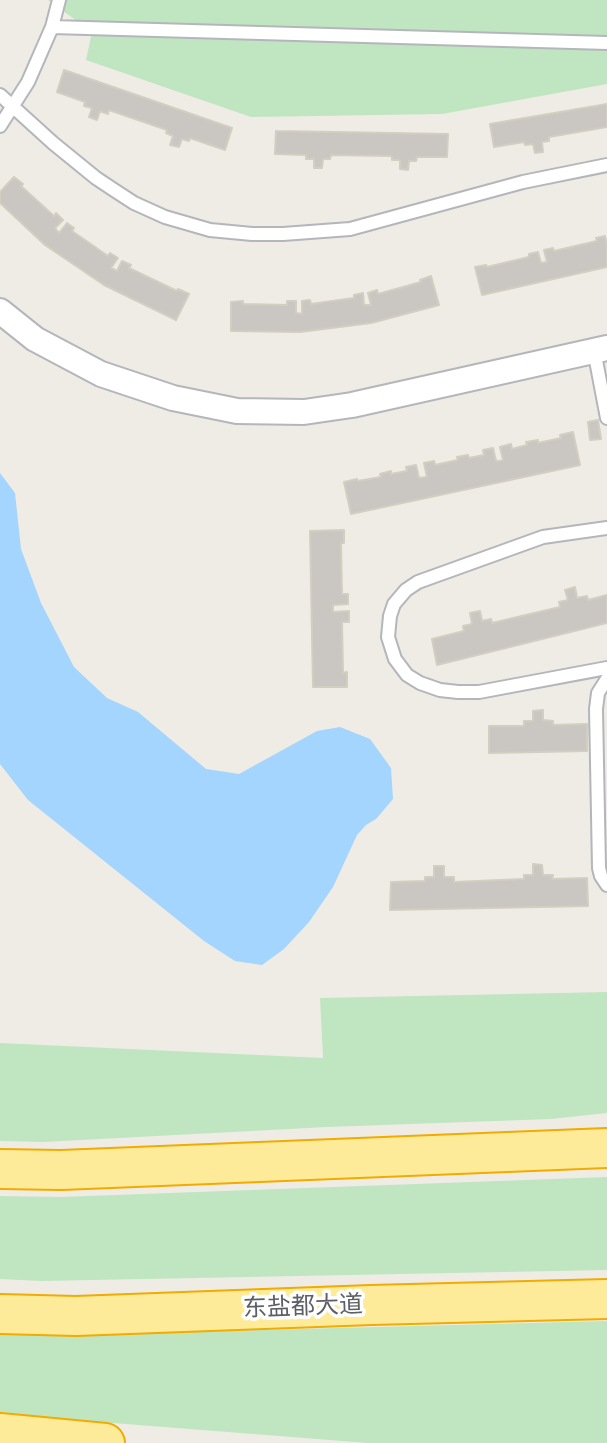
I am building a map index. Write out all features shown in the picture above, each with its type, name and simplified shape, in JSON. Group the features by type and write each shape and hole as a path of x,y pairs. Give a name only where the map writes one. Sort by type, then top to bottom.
{"highway":[{"path":"0,1169 61,1171 607,1148"},
{"name":"东盐都大道","path":"0,1314 76,1316 607,1299"},
{"path":"0,1433 105,1443"}],"street":[{"path":"0,311 36,339 101,374 173,398 237,411 304,412 352,405 600,349"}],"lane":[{"path":"0,126 28,82 52,27 59,0"},
{"path":"52,27 607,43"},
{"path":"0,95 96,178 134,203 165,218 230,233 283,234 350,229 523,182 607,165"},
{"path":"600,349 607,418"},
{"path":"607,528 543,537 418,582 406,590 394,604 388,637 395,659 407,675 440,690 479,692 607,668"},
{"path":"607,679 598,693 596,709 599,868 607,885"}],"green space":[{"path":"48,0 607,0 607,84 442,114 251,117 86,60 92,32"},
{"path":"607,992 607,1113 551,1119 327,1127 43,1142 0,1141 0,1043 323,1058 320,998"},
{"path":"607,1177 607,1270 41,1281 0,1279 0,1196 60,1197"},
{"path":"607,1321 607,1443 368,1443 0,1412 0,1335"}],"water":[{"path":"0,473 15,493 21,549 41,603 74,667 107,698 138,712 206,769 239,774 317,731 340,727 370,739 391,768 393,799 376,819 357,835 333,887 309,922 284,949 262,965 235,961 204,941 28,800 0,764"}],"building":[{"path":"64,70 232,128 225,150 190,138 189,141 182,139 179,147 170,145 173,136 166,133 167,130 109,110 108,114 100,111 97,120 89,117 92,108 84,106 85,102 57,92"},
{"path":"607,104 607,127 549,137 549,141 542,142 543,152 535,153 533,144 525,145 524,142 494,147 490,124"},
{"path":"276,131 448,134 447,157 417,157 416,161 409,161 408,170 400,169 400,160 392,160 392,156 331,155 330,159 323,159 322,168 314,168 314,159 306,159 306,155 275,154"},
{"path":"14,177 54,216 56,213 63,220 55,228 59,233 67,223 74,228 72,231 108,256 110,253 118,258 111,268 117,271 122,261 131,265 129,268 189,294 176,320 104,285 45,245 0,203 0,192"},
{"path":"605,236 607,267 482,295 475,267 487,267 529,257 529,254 538,252 541,263 547,262 544,250 553,248 554,251 597,241 596,238"},
{"path":"431,276 439,305 371,323 300,332 231,331 231,302 287,305 287,301 296,301 296,313 302,314 302,301 310,300 311,304 354,298 354,295 363,293 364,305 371,305 368,293 377,290 378,294 421,282 420,280"},
{"path":"598,420 601,439 590,440 588,422"},
{"path":"573,432 580,465 351,514 344,482 381,477 380,474 391,471 391,474 407,471 406,467 416,465 419,478 427,477 424,463 434,461 435,465 458,460 457,457 484,455 483,450 493,448 496,461 500,461 503,460 500,447 511,444 512,449 527,445 526,442 538,440 538,443 561,438 560,435"},
{"path":"344,530 344,543 341,543 342,594 348,594 348,604 333,605 333,612 349,611 349,622 342,622 343,673 347,672 347,687 313,687 310,531"},
{"path":"575,587 577,598 587,596 588,600 607,595 607,623 437,665 432,639 464,631 463,626 472,624 470,613 480,611 482,621 491,619 492,623 560,607 559,602 568,600 565,590"},
{"path":"543,710 543,720 553,721 553,725 587,724 587,751 489,753 489,726 524,726 524,721 533,721 533,711"},
{"path":"533,864 542,865 543,875 553,875 552,879 587,878 588,906 390,910 391,882 425,881 425,877 434,877 434,866 444,866 444,877 454,877 454,882 524,879 524,875 533,875"}]}
